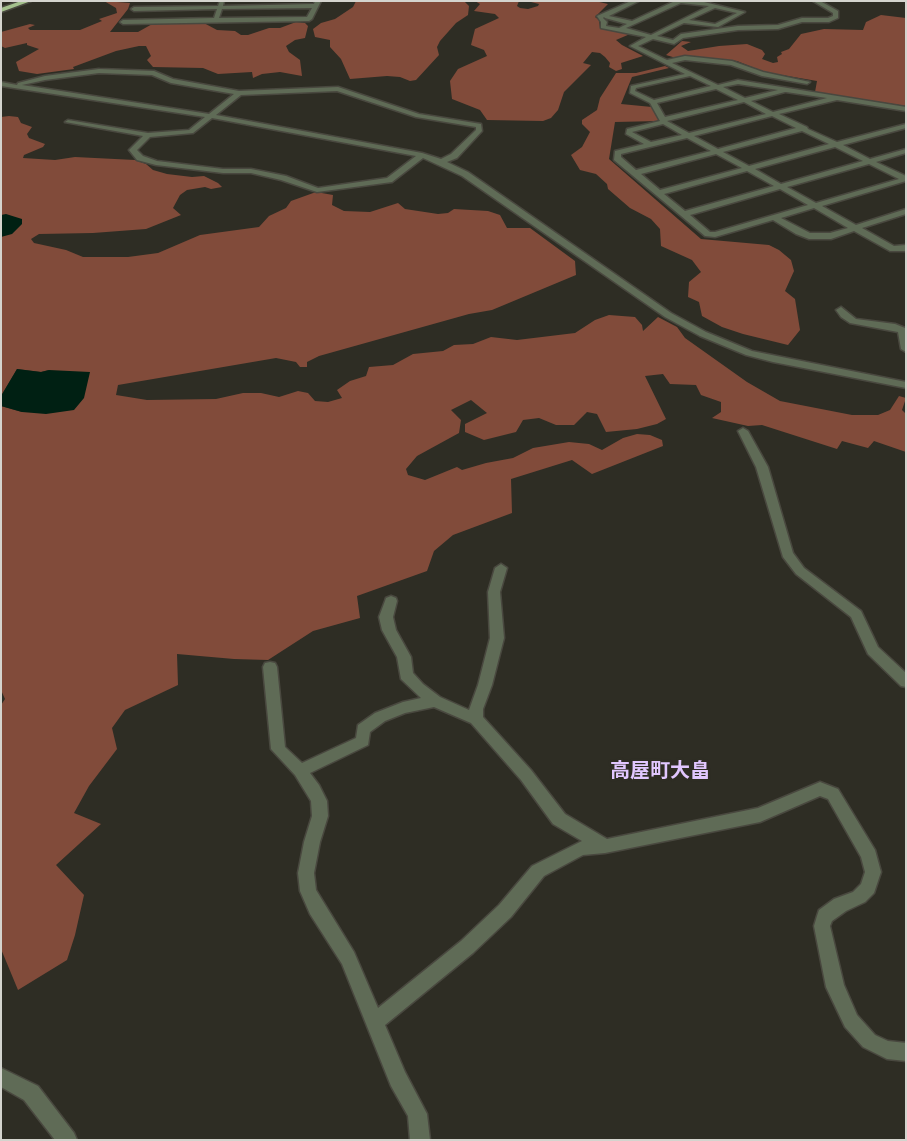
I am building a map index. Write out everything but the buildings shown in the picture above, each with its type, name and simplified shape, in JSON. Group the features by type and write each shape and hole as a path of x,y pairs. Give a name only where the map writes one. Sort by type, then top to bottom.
{"highway":[{"path":"1,10 28,1"}],"street":[{"path":"636,1 599,17 604,22 603,27 674,42 681,36 738,28 778,26 802,20 829,20 836,17 836,12 816,1"},
{"path":"624,30 622,28 680,1 742,12 716,26 684,21"},
{"path":"216,20 221,4"},
{"path":"123,22 309,19 317,4 221,4 134,9"},
{"path":"714,6 633,46 805,128 906,179"},
{"path":"606,14 607,17 632,23"},
{"path":"667,62 685,58 732,63 762,74 807,82"},
{"path":"16,86 45,78 99,71 140,71 154,73 171,81 239,93 338,89 418,116 479,125 480,130 454,156 441,162"},
{"path":"692,74 633,87 632,92 653,102 663,121 893,249 906,248"},
{"path":"653,102 738,82 906,109"},
{"path":"1,84 211,116 422,155 465,174 668,314 703,334 749,353 767,358 906,384"},
{"path":"649,144 628,133 629,130 788,90"},
{"path":"68,122 148,135 187,134 239,93"},
{"path":"836,98 649,144 618,153 617,158 708,234 715,235 906,179"},
{"path":"658,193 906,126"},
{"path":"635,173 805,128"},
{"path":"148,135 134,150 140,158 156,163 223,171 250,171 283,178 317,190 389,180 422,155"},
{"path":"684,214 906,151"},
{"path":"775,218 798,232 810,236 831,236 906,211"},
{"path":"841,310 844,315 853,321 896,327 902,330 906,349"},
{"path":"743,431 762,468 787,554 800,571 856,614 873,650 906,682"},
{"path":"476,719 476,709 485,685 497,638 494,592 501,568"},
{"path":"392,601 386,617 389,630 404,657 406,675 418,688 435,701 476,719 526,775 559,819 605,846"},
{"path":"270,667 278,750 300,771 314,790 319,801 320,816 312,842 306,873 308,891 316,908 348,958 398,1079 417,1114 420,1140"},
{"path":"300,771 363,741 363,729 380,717 403,708 435,701"},
{"path":"375,1022 467,947 505,911 538,871 581,848 605,846 760,815 820,789 833,794 869,855 873,872 868,888 859,897 840,905 825,916 822,926 835,987 851,1021 869,1041 887,1050 906,1052"},
{"path":"1,1077 32,1093 67,1140"}],"shaded area":[{"path":"104,1 130,3 128,9 110,32 138,32 154,23 202,22 217,30 235,31 241,35 248,35 269,28 280,28 296,22 305,23 308,26 305,38 295,40 286,46 289,52 300,60 302,76 280,72 262,74 253,78 252,72 218,74 203,68 153,67 147,60 151,56 146,46 116,51 73,67 74,69 37,74 19,71 16,62 39,49 27,45 27,43 5,48 1,46 1,32 30,24 35,25 28,28 30,30 80,30 102,21 99,19 117,13 116,8"},
{"path":"356,1 464,1 469,6 468,15 456,23 440,41 437,47 439,55 416,80 410,81 400,77 387,76 350,79 341,59 330,47 330,40 315,37 313,29 321,23 335,19 353,7"},
{"path":"475,1 519,1 517,6 528,9 539,4 527,1 595,1 608,4 595,17 599,20 600,28 630,34 616,40 643,56 621,63 622,69 616,71 609,67 610,63 600,53 592,52 583,63 591,65 564,92 558,110 551,118 543,121 487,120 480,110 452,99 450,81 458,69 487,56 484,50 471,45 475,29 499,18 495,14 474,11 480,4"},
{"path":"881,15 906,18 906,106 815,92 817,81 764,72 737,61 686,56 676,58 666,55 682,41 691,42 681,46 688,51 747,44 762,50 765,54 762,59 773,63 778,62 777,57 782,54 781,52 789,49 801,34 824,29 863,30 866,22"},
{"path":"665,66 669,68 632,77 621,104 652,107 659,121 615,122 609,159 701,239 769,245 779,250 791,260 794,271 785,291 795,299 800,330 788,345 722,327 702,316 699,302 688,297 689,282 701,272 692,260 661,246 660,229 651,219 630,208 608,189 607,184 596,174 580,170 571,155 582,147 590,132 582,124 582,120 597,110 600,98 616,73 636,73"},
{"path":"1,117 18,117 21,123 32,127 27,134 29,138 45,144 43,147 24,155 23,158 55,160 75,157 135,160 146,164 153,170 167,174 192,177 204,176 222,187 187,190 180,195 173,208 181,215 146,229 93,233 39,234 31,239 34,243 66,250 83,257 128,257 158,253 200,235 259,227 269,216 286,208 291,201 316,192 333,195 332,205 344,211 370,212 398,203 405,209 438,214 448,213 454,209 488,211 500,215 507,228 530,228 575,261 576,275 492,310 469,314 319,356 307,362 307,367 300,367 296,362 276,358 118,385 116,395 147,400 216,399 243,393 261,393 279,397 298,391 308,393 315,401 328,402 342,398 337,390 350,381 366,376 369,367 393,365 413,354 443,351 454,345 473,344 491,337 517,340 575,333 595,320 609,315 635,317 642,325 643,331 658,317 677,327 685,338 747,382 780,401 852,415 878,415 890,410 899,396 906,398 902,410 906,414 906,452 874,441 868,448 842,441 837,449 762,425 748,426 712,418 721,412 721,402 701,395 696,385 670,384 663,374 645,376 666,419 657,424 637,429 606,432 597,414 587,412 574,425 556,425 539,418 523,420 516,432 484,440 465,432 465,424 487,413 471,400 451,410 461,420 459,433 417,456 406,469 408,475 425,480 457,467 462,470 513,458 533,448 569,442 589,444 602,450 623,438 637,434 650,435 662,440 663,446 592,474 572,460 511,479 512,513 453,535 434,551 427,571 357,596 360,618 313,631 268,660 177,654 178,685 125,710 112,728 117,749 89,786 74,813 101,824 56,865 84,895 67,960 18,990 1,949 1,705 5,699 1,690 1,406 22,412 49,370 41,372 17,369 1,396"},
{"path":"6,214 22,219 22,224 12,234 1,237 1,215"},
{"path":"17,369 41,372 49,370 90,372 84,398 74,410 46,414 22,412 1,406 1,396"}],"district":[{"name":"高屋町大畠","path":"660,771"}]}
